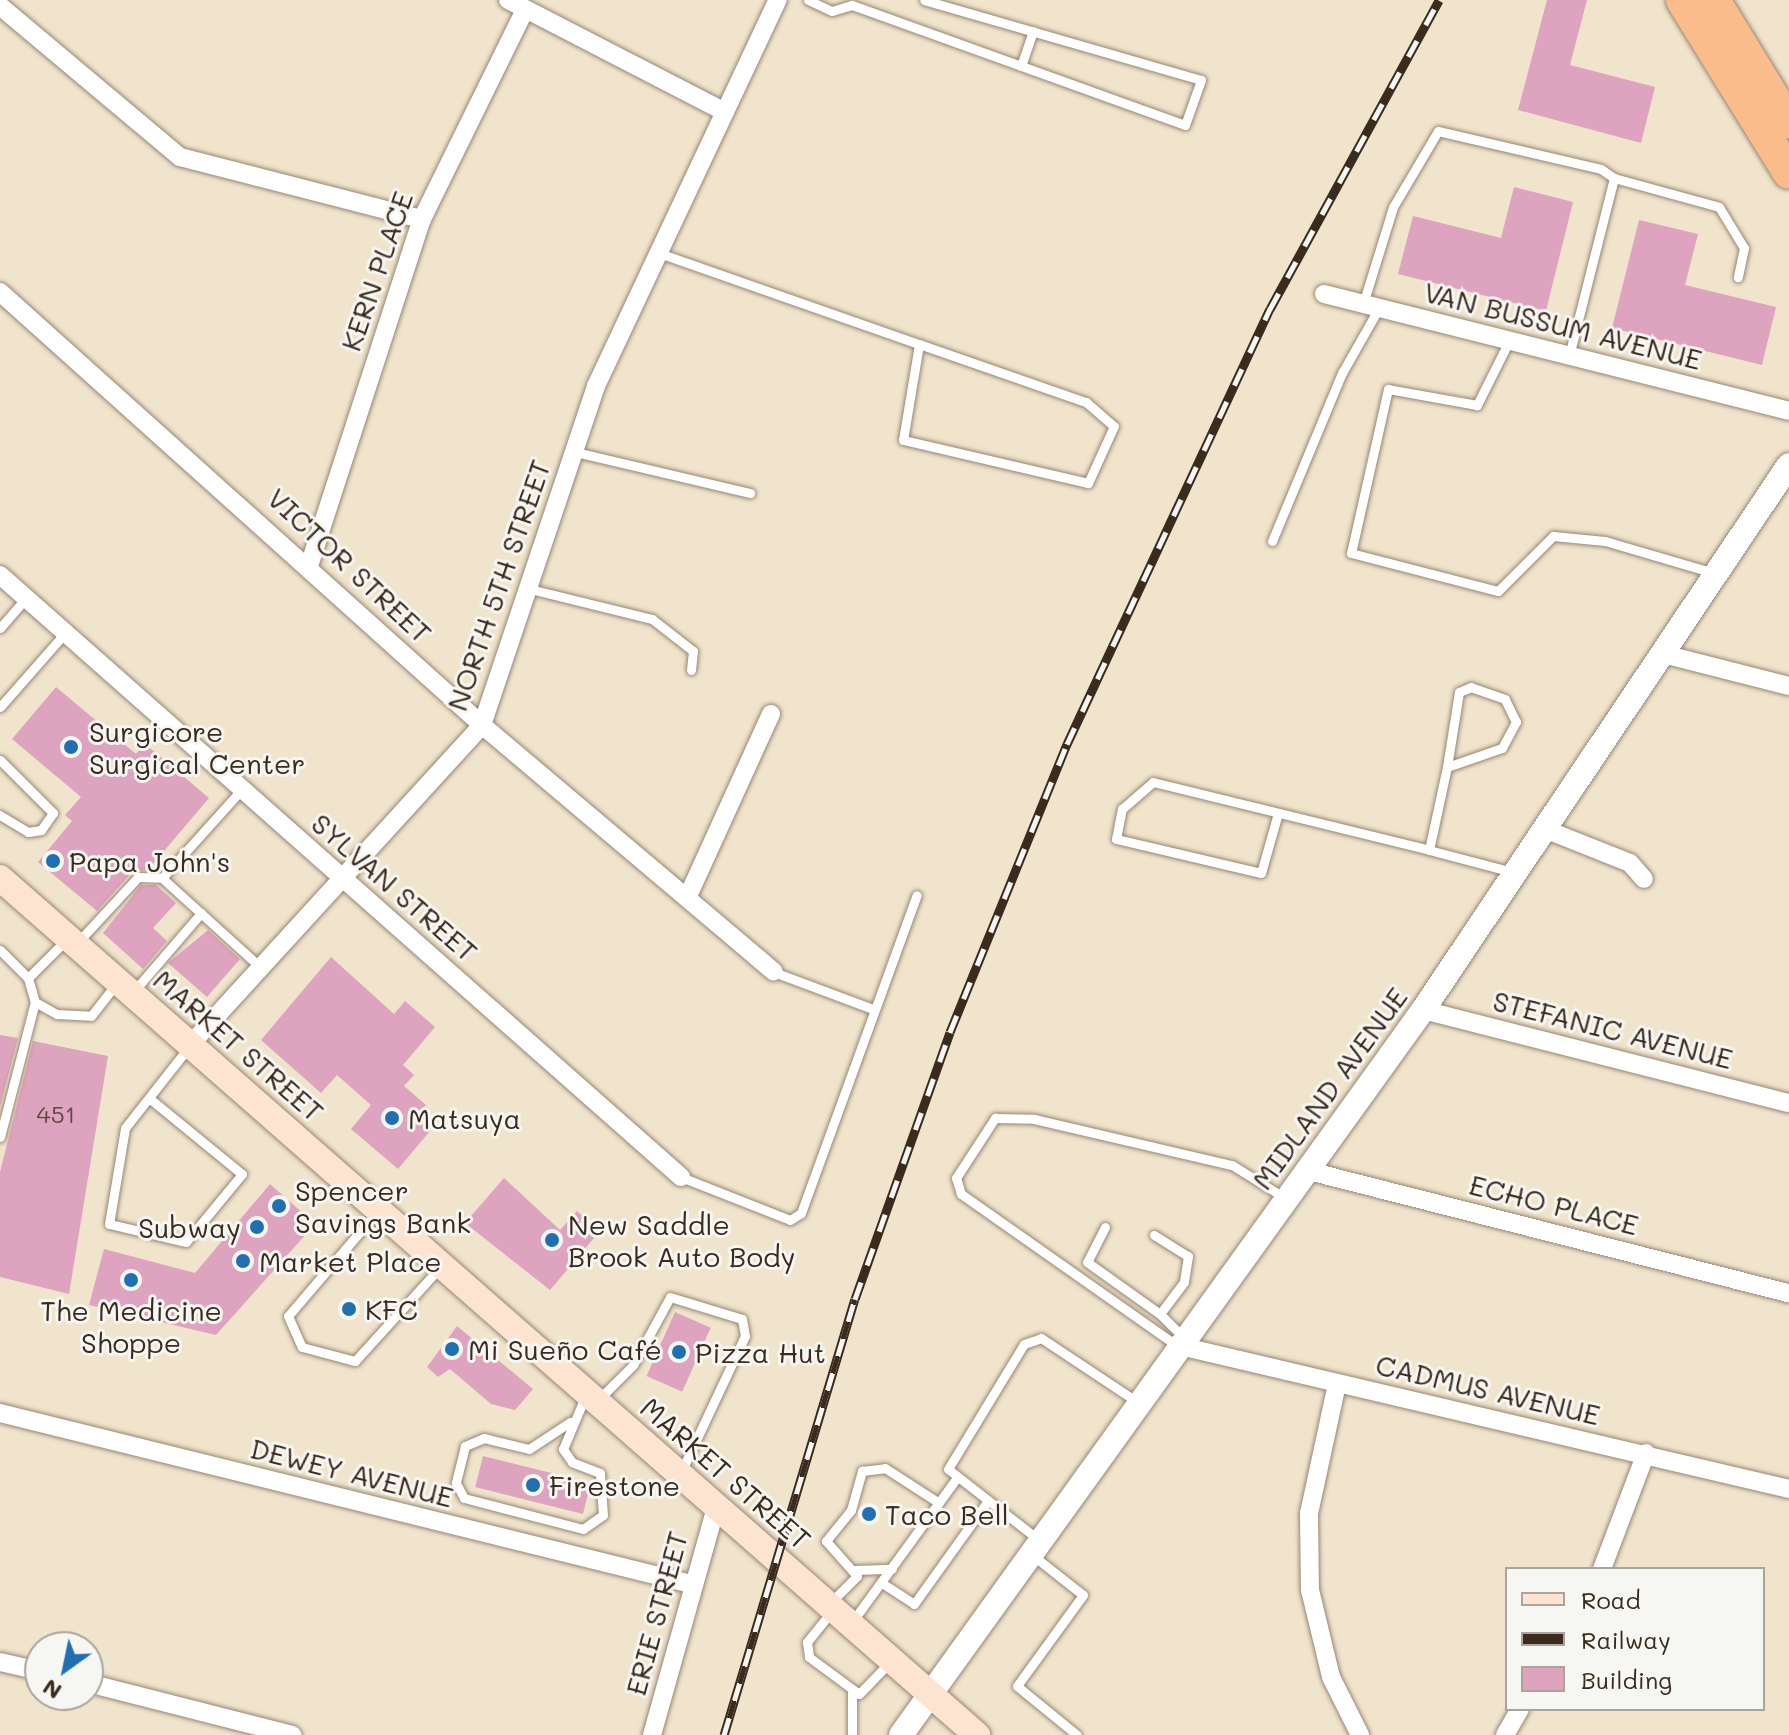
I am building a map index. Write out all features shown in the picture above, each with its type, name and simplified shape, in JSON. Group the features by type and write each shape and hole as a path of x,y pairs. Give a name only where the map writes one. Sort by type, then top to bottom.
{"highway":[{"path":"1682,0 1789,173"},
{"path":"1714,0 1789,123"}],"main road":[{"name":"MARKET STREET","path":"0,878 977,1735"}],"street":[{"path":"508,0 725,112"},
{"name":"NORTH 5TH STREET","path":"190,1045 340,877 482,725 596,386 778,0"},
{"path":"0,6 180,157 422,219"},
{"name":"KERN PLACE","path":"310,563 422,219 525,10"},
{"name":"VICTOR STREET","path":"0,292 310,563 482,725 688,896 774,972"},
{"name":"VAN BUSSUM AVENUE","path":"1324,294 1789,411"},
{"name":"MIDLAND AVENUE","path":"901,1735 1179,1340 1423,1010 1667,655 1789,465"},
{"name":"SYLVAN STREET","path":"0,575 681,1177"},
{"path":"1667,655 1789,686"},
{"path":"688,896 771,714"},
{"path":"1547,830 1630,863 1644,879"},
{"name":"STEFANIC AVENUE","path":"1423,1010 1789,1103"},
{"name":"ECHO PLACE","path":"1305,1170 1789,1293"},
{"name":"CADMUS AVENUE","path":"1179,1340 1337,1384 1646,1453 1789,1489"},
{"path":"1337,1384 1314,1474 1307,1551 1318,1634 1360,1735"},
{"name":"DEWEY AVENUE","path":"0,1413 691,1584"},
{"path":"1603,1567 1646,1453"},
{"name":"ERIE STREET","path":"652,1735 691,1584 716,1507"},
{"path":"0,1662 24,1667"},
{"path":"104,1687 292,1735"},
{"path":"1505,1735 1519,1711"}],"lane":[{"path":"808,0 832,11 852,3 1185,125 1201,80 924,0"},
{"path":"1021,66 1033,31"},
{"path":"1272,541 1371,306 1393,207 1438,131 1719,207 1744,248 1738,277"},
{"path":"1569,356 1614,178"},
{"path":"659,253 1086,402 1114,426 1088,483 903,440 919,344"},
{"path":"1509,341 1477,405 1388,389 1351,553 1498,591 1553,536 1605,541 1718,574"},
{"path":"575,452 750,493"},
{"path":"530,589 652,619 693,651 691,670"},
{"path":"0,628 26,598"},
{"path":"0,707 65,633"},
{"path":"1429,850 1459,692 1471,687 1505,699 1516,722 1502,748 1447,767"},
{"path":"0,760 53,813 41,830 28,832 0,815"},
{"path":"1278,813 1261,873 1116,839 1122,809 1153,782 1429,850 1516,873"},
{"path":"162,878 242,789"},
{"path":"28,978 72,942 138,877 162,878 260,967"},
{"path":"681,1177 790,1220 801,1213 917,895"},
{"path":"35,1002 82,1018 125,987 201,913"},
{"path":"0,950 28,978 35,1002 0,1137"},
{"path":"774,972 873,1009"},
{"path":"149,1098 242,1174 186,1242 109,1224 125,1128 190,1045"},
{"path":"1179,1340 961,1194 956,1178 995,1118 1034,1119 1232,1165 1286,1199"},
{"path":"378,1211 288,1316 302,1347 355,1361 441,1266"},
{"path":"1105,1227 1087,1262 1160,1314 1179,1340"},
{"path":"1154,1235 1188,1256 1190,1268 1160,1314"},
{"path":"570,1422 563,1449 572,1462 600,1473 605,1487 603,1515 583,1529 464,1498 456,1483 465,1446 484,1438 529,1449 570,1422 592,1398 633,1365 670,1297 742,1319 745,1336 680,1475"},
{"path":"1077,1735 1017,1686 1083,1595 987,1502 956,1479 948,1458 1032,1337 1136,1401"},
{"path":"892,1569 855,1570 826,1541 851,1510 862,1471 885,1468 939,1503"},
{"path":"837,1612 882,1583 956,1479"},
{"path":"882,1583 914,1604 987,1502"},
{"path":"852,1735 852,1693 807,1649 853,1587 855,1570"},
{"path":"852,1693 892,1660"}],"building":[{"path":"1547,0 1587,0 1570,65 1655,87 1641,143 1518,110"},
{"path":"1514,187 1573,202 1546,311 1398,274 1413,216 1501,238"},
{"path":"1639,220 1698,234 1685,285 1776,307 1762,365 1612,328"},
{"path":"56,687 136,754 144,743 209,798 148,870 133,871 97,911 38,862 72,821 65,815 81,797 12,739"},
{"path":"141,885 156,885 176,903 153,928 167,941 143,969 103,933"},
{"path":"208,930 240,959 207,997 168,963"},
{"path":"331,957 394,1014 405,1001 435,1027 403,1065 414,1075 404,1086 426,1105 419,1113 430,1131 398,1169 351,1129 371,1105 337,1075 321,1093 261,1040"},
{"path":"0,1035 18,1038 0,1107"},
{"path":"33,1041 108,1056 69,1294 0,1277 0,1172"},
{"path":"504,1178 560,1230 577,1211 600,1231 550,1290 465,1223"},
{"name":"Market Place","path":"270,1184 315,1224 216,1335 89,1305 104,1249 195,1273"},
{"name":"Pizza Hut","path":"675,1312 711,1328 682,1392 647,1376"},
{"path":"457,1326 533,1389 515,1410 491,1404 450,1369 438,1377 427,1367"},
{"name":"Firestone","path":"483,1456 591,1483 583,1514 475,1487"}],"railway":[{"path":"724,1735 855,1299 950,1032 1067,744 1270,309 1439,0"}],"place":[{"name":"Surgicore Surgical Center","path":"71,747"},
{"name":"Papa John's","path":"53,861"},
{"name":"Matsuya","path":"392,1118"},
{"name":"Spencer Savings Bank","path":"279,1206"},
{"name":"Subway","path":"257,1227"},
{"name":"New Saddle Brook Auto Body","path":"552,1240"},
{"name":"Market Place","path":"243,1261"},
{"name":"The Medicine Shoppe","path":"131,1280"},
{"name":"KFC","path":"349,1309"},
{"name":"Mi Sueño Café","path":"452,1349"},
{"name":"Pizza Hut","path":"679,1352"},
{"name":"Firestone","path":"533,1485"},
{"name":"Taco Bell","path":"869,1514"}]}
